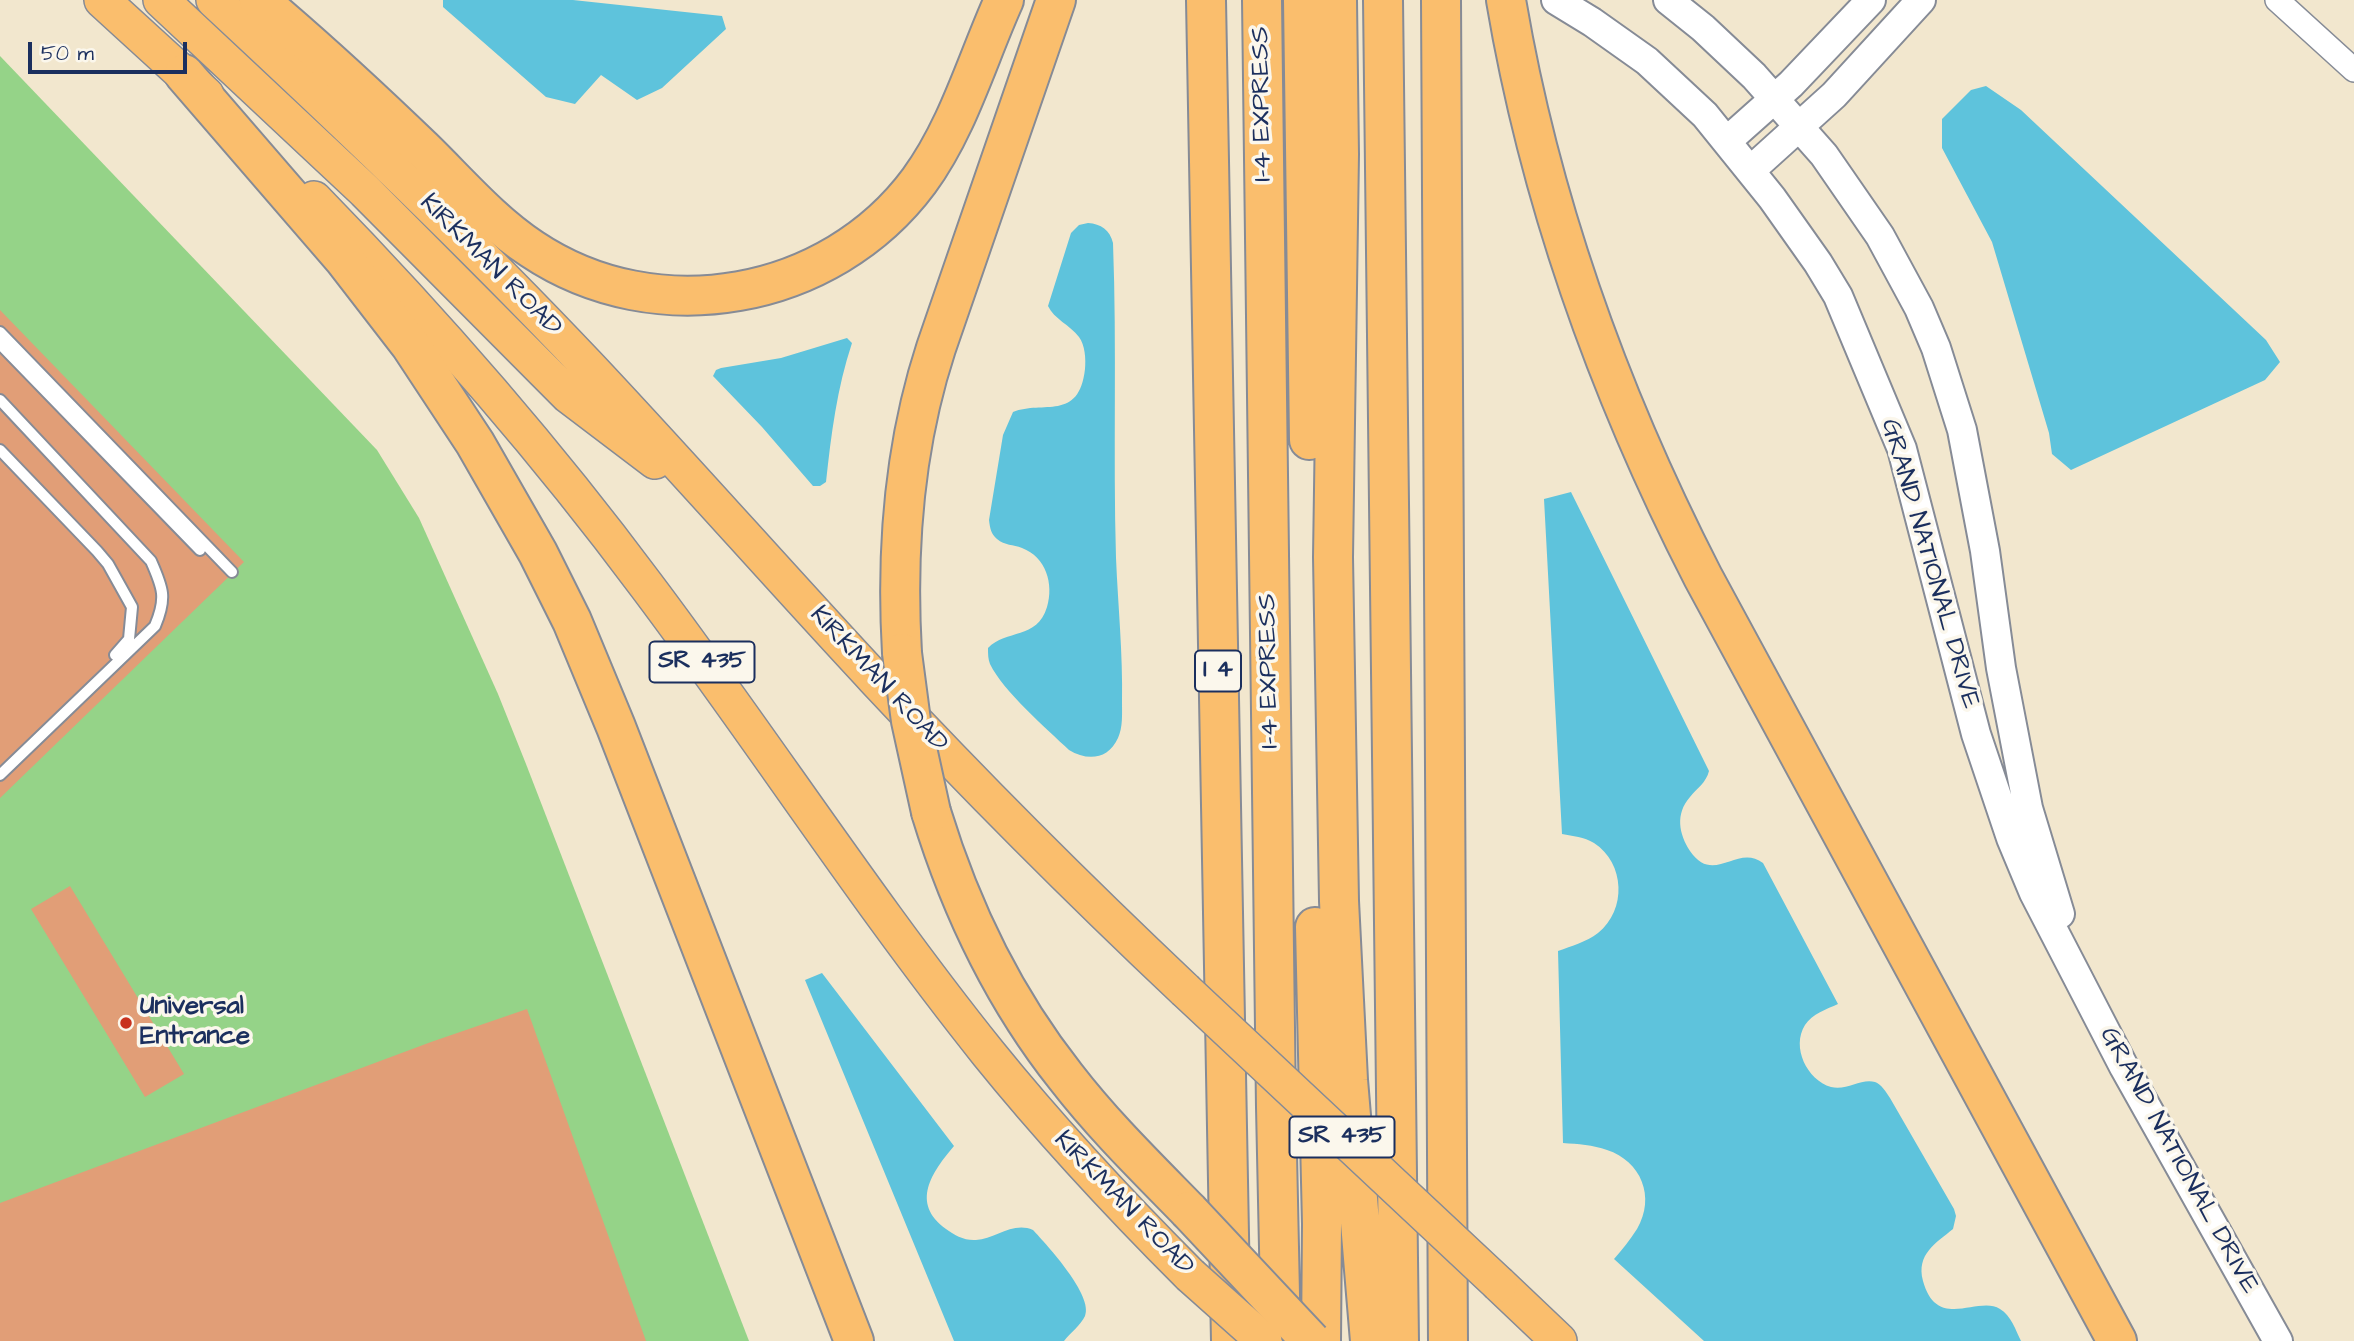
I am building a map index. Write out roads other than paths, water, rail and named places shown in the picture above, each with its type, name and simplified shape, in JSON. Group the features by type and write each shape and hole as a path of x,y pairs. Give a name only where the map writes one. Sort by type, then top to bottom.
{"highway":[{"path":"259,0 351,79 489,213 533,250 587,278 621,289 656,295 693,296 737,293 797,276 842,252 884,220 918,182 940,148 1004,0"},
{"path":"1056,0 948,312 925,385 913,442 902,517 900,586 902,653 911,721 931,812 945,855 975,927 1001,979 1026,1020 1053,1061 1089,1105 1311,1341"},
{"name":"I 4","path":"1206,0 1231,1341"},
{"name":"I-4 EXPRESS","path":"1262,0 1281,1341"},
{"path":"1303,0 1321,1341"},
{"path":"1336,0 1339,154 1333,557 1339,901 1350,1107 1370,1341"},
{"path":"1383,0 1399,1341"},
{"path":"1441,0 1448,1341"},
{"path":"1506,0 1523,89 1562,232 1607,365 1657,484 1703,577 2118,1341"},
{"path":"184,75 343,258 387,314 475,443 538,553 572,621 616,727 853,1341"},
{"path":"1447,1292 1453,1341"}],"main road":[{"name":"KIRKMAN ROAD","path":"102,0 269,154 429,320 506,408 648,587 909,950 987,1052 1111,1196 1190,1275 1264,1341"},
{"path":"161,0 365,191 569,395 701,496 744,535"},
{"name":"KIRKMAN ROAD","path":"214,0 315,93 507,282 927,733 1070,880 1559,1341"}],"street":[{"name":"GRAND NATIONAL DRIVE","path":"1556,0 1647,61 1690,100 1751,170 1818,263 1838,296 1902,449 1976,734 2011,838 2034,893 2124,1067 2278,1341"},
{"name":"GRAND NATIONAL DRIVE","path":"1668,0 1728,50 1776,99 1842,178 1880,236 1919,308 1939,357 1962,429 1985,551 2001,668 2028,808 2081,980"},
{"path":"1727,141 1776,99 1871,0"},
{"path":"1751,170 1833,95 1921,0"},
{"path":"2277,0 2354,70"}],"lane":[{"path":"0,332 227,572 0,344"},
{"path":"0,400 151,561 162,586 163,606 155,626 0,775"},
{"path":"0,450 102,558 132,607 129,639 74,702"}],"water":[{"path":"443,0 573,0 722,16 726,29 662,88 637,100 601,75 575,104 546,97 443,7"},
{"path":"1986,86 2021,110 2266,340 2280,362 2265,380 2071,470 2052,454 2049,433 1992,242 1942,148 1942,119 1971,90"},
{"path":"1088,223 1104,228 1113,243 1115,519 1122,684 1122,720 1118,738 1109,751 1090,757 1069,750 1038,721 996,675 988,658 988,648 1003,638 1036,625 1047,607 1049,589 1042,565 1030,552 997,539 991,531 989,520 1003,435 1013,412 1067,403 1081,386 1085,365 1083,344 1048,306 1071,233 1079,225"},
{"path":"847,338 852,343 838,394 826,482 813,486 713,376 716,370 721,368 781,358"},
{"path":"1571,492 1709,771 1704,782 1682,810 1680,824 1686,844 1699,861 1708,865 1744,858 1753,858 1763,863 1838,1004 1816,1015 1805,1025 1800,1043 1804,1062 1815,1077 1831,1087 1870,1081 1881,1086 1954,1209 1956,1216 1953,1229 1929,1250 1922,1263 1923,1281 1929,1296 1938,1305 1948,1309 1991,1306 2000,1309 2010,1319 2021,1341 1704,1341 1614,1259 1643,1217 1645,1193 1642,1182 1629,1162 1619,1155 1596,1147 1563,1143 1558,951 1579,944 1598,933 1614,912 1618,900 1617,874 1604,852 1586,839 1562,834 1544,499"},
{"path":"822,973 954,1146 938,1166 928,1188 929,1209 935,1219 953,1233 972,1240 1011,1229 1033,1230 1076,1284 1083,1296 1085,1316 1064,1341 954,1341 805,980"}],"place":[{"name":"Universal Entrance","path":"126,1023"}]}
